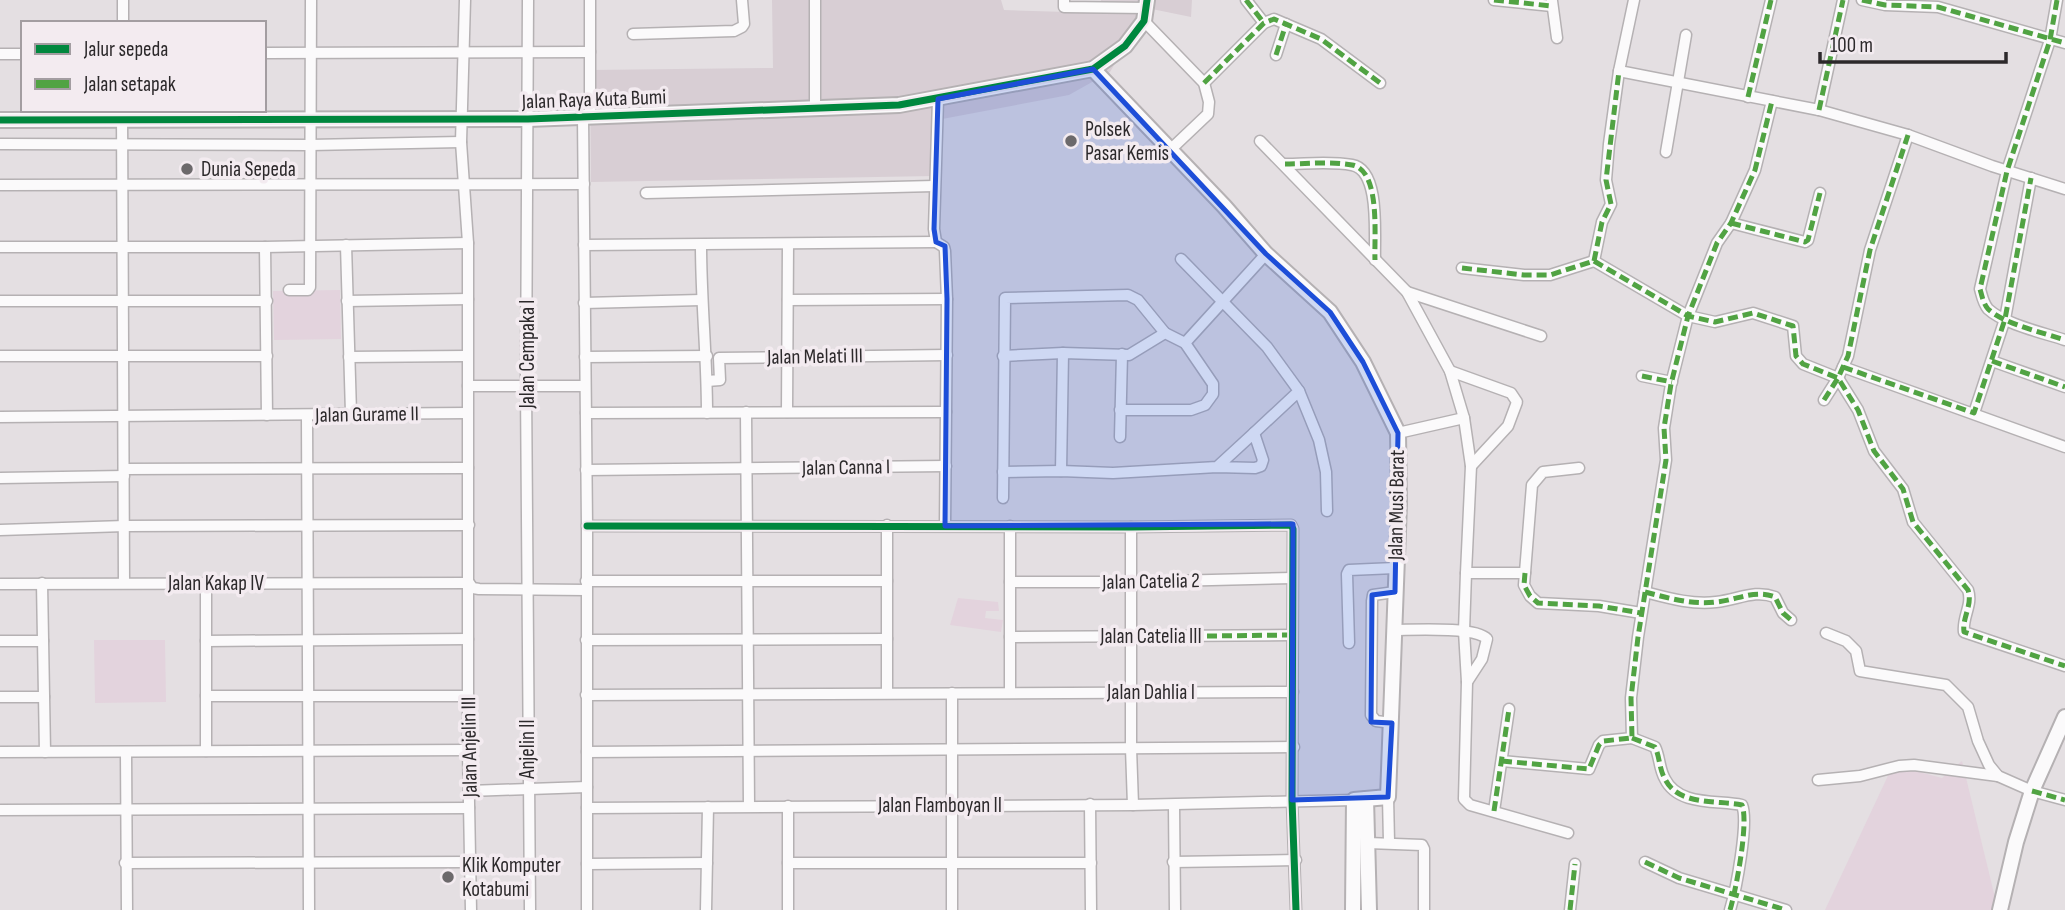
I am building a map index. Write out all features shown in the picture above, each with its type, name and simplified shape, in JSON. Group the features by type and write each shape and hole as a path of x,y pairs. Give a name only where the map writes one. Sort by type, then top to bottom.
{"street":[{"path":"123,0 123,21"},
{"path":"289,290 310,288 311,0"},
{"name":"Jalan Anjelin III","path":"465,0 461,142 468,243 466,356 471,910"},
{"name":"Jalan Cempaka I","path":"527,589 528,0"},
{"path":"587,910 587,526 583,184 590,0"},
{"path":"633,34 734,31 744,24 742,0"},
{"path":"815,0 816,109"},
{"path":"1064,0 1064,7 1146,10 1205,83 1209,102 1208,114 1170,151"},
{"path":"1246,0 1264,23"},
{"path":"1494,0 1552,3 1557,38"},
{"path":"1594,261 1602,222 1611,204 1606,180 1619,71 1634,0"},
{"path":"1748,97 1771,0"},
{"path":"1819,110 1843,0"},
{"path":"1862,0 1885,5 1938,7 2065,43"},
{"path":"2057,0 2050,40 2007,171 1980,287 1987,308 2005,319 2065,340"},
{"name":"Jalan Raya Kuta Bumi","path":"0,120 122,115 309,120 528,119 899,105 1093,69 1125,46 1146,10"},
{"path":"1205,83 1264,23 1273,19 1321,39 1380,83"},
{"path":"1276,55 1286,24"},
{"path":"1666,152 1686,35"},
{"path":"266,53 590,52"},
{"path":"0,54 21,54"},
{"name":"Jalan Musi Barat","path":"1093,69 1224,206 1266,254 1330,312 1363,362 1398,433 1399,504 1388,797"},
{"path":"1619,71 1819,110 1908,135 2065,189"},
{"path":"936,242 934,186 938,99"},
{"path":"1632,738 1631,698 1641,613 1666,460 1664,428 1672,382 1688,316 1717,243 1731,223 1755,170 1772,101"},
{"path":"122,115 124,583"},
{"path":"1824,400 1848,356 1870,250 1908,135"},
{"path":"1260,141 1407,292 1450,371 1464,418 1471,466 1464,631 1467,682 1464,799 1470,805 1568,834"},
{"path":"0,144 310,145 461,142"},
{"path":"1285,164 1354,165 1367,173 1373,187 1375,260"},
{"path":"1974,413 2005,319 2031,178"},
{"path":"0,185 583,184"},
{"path":"646,193 934,186"},
{"path":"1731,223 1805,242 1808,240 1820,193"},
{"path":"584,245 936,242 944,247 947,299 945,526"},
{"path":"0,247 265,247 468,243"},
{"path":"787,412 788,244"},
{"path":"346,245 351,413"},
{"path":"701,245 707,412"},
{"path":"265,247 267,415"},
{"path":"1185,343 1266,254"},
{"path":"1181,259 1267,347 1298,391 1318,440 1326,472 1327,511"},
{"path":"1462,268 1550,275 1594,261 1688,316 1715,322 1753,313 1790,324 1795,328 1796,356 1803,364 1838,378 1858,410 1874,451 1903,489 1913,522 1968,590 1971,597 1964,632 2065,666"},
{"path":"1407,292 1541,336"},
{"path":"1003,498 1005,298 1128,295 1138,300 1165,333 1185,343 1213,384 1213,394 1205,405 1191,410 1119,410"},
{"path":"347,301 467,299"},
{"path":"788,300 947,299"},
{"path":"584,303 701,300"},
{"path":"0,301 267,301"},
{"path":"1003,356 1063,353 1133,355 1165,333"},
{"path":"1061,471 1063,353"},
{"path":"1120,438 1122,354"},
{"name":"Jalan Melati III","path":"707,382 720,380 719,358 947,355"},
{"path":"0,356 267,356"},
{"path":"349,358 466,356"},
{"path":"585,357 707,356"},
{"path":"1992,361 2065,387"},
{"path":"1843,367 2065,447"},
{"path":"1450,371 1511,393 1517,402 1508,426 1471,466"},
{"path":"1642,376 1672,382"},
{"path":"468,386 585,386"},
{"path":"1217,467 1298,391"},
{"path":"746,412 749,806"},
{"path":"586,413 946,412"},
{"name":"Jalan Gurame II","path":"0,417 467,413"},
{"path":"307,415 309,910"},
{"path":"1398,433 1464,418"},
{"path":"1003,472 1113,473 1217,467 1255,468 1261,466 1263,460 1254,433"},
{"name":"Jalan Canna I","path":"586,470 946,466"},
{"path":"0,478 124,472 468,468"},
{"path":"1579,468 1543,472 1532,485 1524,584 1530,596 1538,603 1641,613"},
{"path":"0,530 125,526 469,524"},
{"path":"887,525 887,693"},
{"path":"587,526 1291,525 1294,747 1292,800 1296,910"},
{"path":"1010,526 1010,692"},
{"path":"1131,527 1133,805"},
{"path":"1349,643 1349,570 1395,568"},
{"path":"1466,573 1524,573"},
{"name":"Jalan Catelia 2","path":"1010,582 1292,578"},
{"name":"Jalan Kakap IV","path":"0,584 469,583 473,588 479,589 527,589 748,581 887,581"},
{"path":"206,582 206,751"},
{"path":"42,583 45,752"},
{"name":"Anjelin II","path":"527,589 530,910"},
{"path":"1392,723 1376,721 1371,715 1372,601 1373,595 1395,592"},
{"path":"1645,593 1684,602 1716,602 1762,592 1775,597 1783,613 1791,620"},
{"path":"1394,630 1464,631 1484,635 1487,639 1482,659 1467,682"},
{"path":"1826,633 1846,641 1856,651 1860,671 1946,685 1960,696 1968,706 1978,741 1989,765 1998,776"},
{"name":"Jalan Catelia III","path":"1010,637 1291,635"},
{"path":"206,641 468,639"},
{"path":"586,640 887,639"},
{"path":"0,641 43,641"},
{"name":"Jalan Dahlia I","path":"586,695 1293,692"},
{"path":"953,693 953,910"},
{"path":"206,696 468,696"},
{"path":"0,697 44,697"},
{"path":"1494,811 1510,709"},
{"path":"2000,910 2032,791 2061,742 2065,717"},
{"path":"1502,761 1586,770 1593,764 1603,741 1632,738 1655,747 1666,781 1680,793 1696,800 1742,805 1744,811 1730,910"},
{"path":"587,752 1294,747"},
{"path":"0,752 468,750"},
{"path":"126,752 127,910"},
{"path":"1818,779 1860,776 1914,765 1998,776 2032,791 2065,800"},
{"path":"469,792 587,787"},
{"path":"1360,799 1388,797 1389,842"},
{"path":"1360,799 1368,842 1369,910"},
{"path":"1353,910 1360,799"},
{"name":"Jalan Flamboyan II","path":"587,808 1174,805 1360,799"},
{"path":"1090,804 1091,910"},
{"path":"1174,805 1172,862 1175,910"},
{"path":"788,806 788,910"},
{"path":"706,910 708,807"},
{"path":"0,810 469,808"},
{"path":"1368,842 1422,845 1424,910"},
{"path":"1172,862 1296,860"},
{"path":"125,863 471,862"},
{"path":"1645,862 1679,878 1786,910"},
{"path":"587,864 707,863"},
{"path":"788,863 1091,863"},
{"path":"1570,910 1575,864"}],"highlighted area":[{"path":"1093,69 1266,254 1330,312 1363,362 1398,433 1395,592 1372,595 1371,722 1392,723 1388,797 1292,800 1293,524 945,526 947,299 945,246 936,242 934,229 938,99"}],"shaded area":[{"path":"772,0 1001,0 1004,10 1100,13 1101,0 1192,0 1191,17 1147,8 1110,72 1069,95 937,120 934,176 591,182 590,70 773,68"},
{"path":"340,290 341,339 274,340 273,291"},
{"path":"958,598 998,602 999,611 986,611 985,618 1003,620 1001,632 950,625"},
{"path":"94,640 165,640 166,702 95,703"},
{"path":"1962,761 1998,910 1825,910 1893,765 1942,778"}],"marked path":[{"path":"1246,0 1264,23"},
{"path":"1494,0 1552,6"},
{"path":"1748,97 1771,0"},
{"path":"1819,110 1843,0"},
{"path":"1862,0 1885,5 1938,7 2065,43"},
{"path":"2057,0 2050,40 2007,171 1980,289 1986,307 1995,314 2014,324 2065,340"},
{"path":"1204,83 1264,23 1274,19 1321,39 1380,83"},
{"path":"1276,55 1286,24"},
{"path":"1594,261 1602,222 1611,204 1606,180 1619,71"},
{"path":"1502,761 1589,769 1603,741 1632,738 1631,698 1666,460 1664,428 1671,384 1688,316 1717,243 1731,223 1755,170 1772,101"},
{"path":"1824,400 1848,356 1870,250 1908,135"},
{"path":"1285,164 1336,163 1352,165 1361,170 1372,191 1375,260"},
{"path":"1843,367 1974,413 2005,319 2031,178"},
{"path":"1731,223 1805,242 1808,240 1820,193"},
{"path":"1594,261 1688,316 1715,322 1753,313 1793,326 1796,356 1803,364 1838,378 1858,410 1874,451 1903,489 1913,522 1968,590 1964,632 2065,666"},
{"path":"1462,268 1550,275 1594,261"},
{"path":"1992,361 2065,387"},
{"path":"1642,376 1672,382"},
{"path":"1525,573 1524,585 1538,603 1599,606 1641,613"},
{"path":"1645,592 1698,603 1767,595 1775,597 1783,613 1791,620"},
{"path":"1132,637 1291,635"},
{"path":"1494,811 1509,709"},
{"path":"1632,738 1655,747 1665,779 1679,794 1699,800 1742,805 1743,840 1730,910"},
{"path":"2032,791 2065,800"},
{"path":"1645,862 1679,878 1786,910"},
{"path":"1570,910 1575,864"}],"cycle path":[{"path":"0,120 528,119 899,105 1093,69 1125,46 1144,21 1147,0"},
{"path":"587,526 1291,525 1292,800 1296,910"}],"place":[{"name":"Polsek Pasar Kemis","path":"1071,141"},
{"name":"Dunia Sepeda","path":"187,169"},
{"name":"Klik Komputer Kotabumi","path":"448,877"}]}
